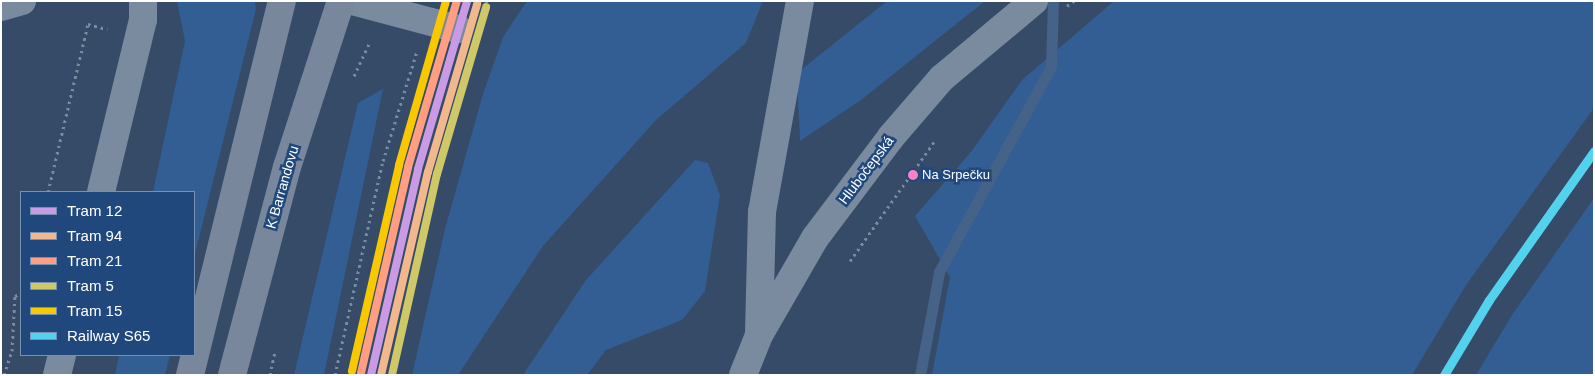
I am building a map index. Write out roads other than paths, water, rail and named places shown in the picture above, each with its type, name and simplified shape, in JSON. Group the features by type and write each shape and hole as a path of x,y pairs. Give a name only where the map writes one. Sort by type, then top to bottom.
{"main road":[{"path":"195,354 271,38 282,1"},
{"name":"K Barrandovu","path":"232,375 287,167 341,1"},
{"path":"190,375 195,356"}],"street":[{"path":"1,7 22,1"},
{"path":"101,191 143,20 143,1"},
{"path":"270,1 271,38"},
{"path":"352,1 458,29"},
{"path":"759,336 762,212 800,1"},
{"name":"Hlubočepská","path":"742,375 759,336 815,238 891,137 942,78 1024,9"},
{"path":"57,375 62,356"}],"waterway":[{"path":"920,375 939,272 1051,67 1053,1"}],"tram line":[{"name":"15","path":"352,371 399,165 446,1"},
{"name":"21","path":"361,373 408,167 457,1"},
{"name":"12","path":"371,375 418,169 467,1"},
{"name":"94","path":"381,375 428,172 477,4"},
{"name":"5","path":"392,375 437,174 486,7"}],"rail line":[{"name":"S65","path":"1444,375 1489,300 1594,151"}],"place":[{"name":"Na Srpečku","path":"913,175"}]}
